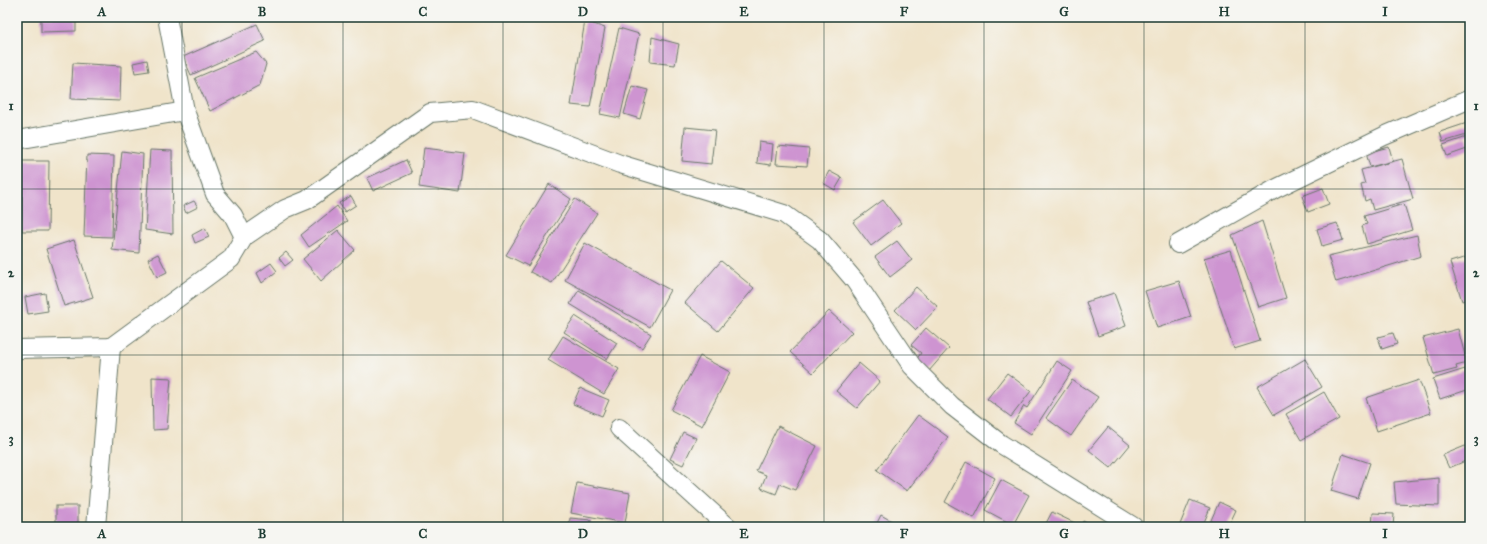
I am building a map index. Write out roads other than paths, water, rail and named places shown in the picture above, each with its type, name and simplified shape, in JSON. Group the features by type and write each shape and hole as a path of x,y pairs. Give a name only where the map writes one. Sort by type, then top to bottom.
{"street":[{"path":"168,17 185,111 215,194 233,215 244,236"},
{"path":"1178,244 1275,189 1384,136 1470,99"},
{"path":"17,349 111,347 231,259 244,236 285,209 307,200 430,113 473,109 620,164 784,214 820,240 855,282 912,366 952,406 1001,444 1134,527"},
{"path":"17,140 185,111"},
{"path":"96,527 111,347"},
{"path":"618,428 728,527"}]}
